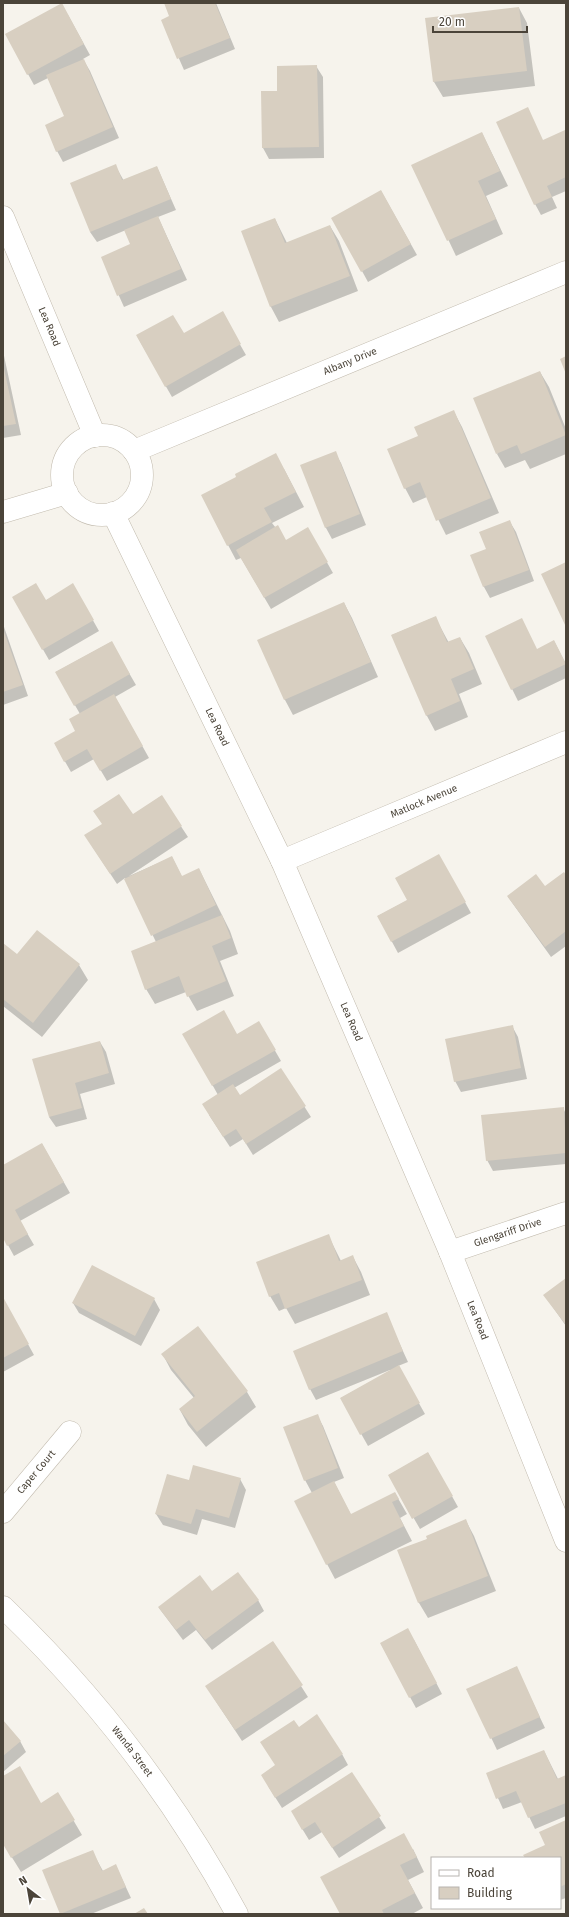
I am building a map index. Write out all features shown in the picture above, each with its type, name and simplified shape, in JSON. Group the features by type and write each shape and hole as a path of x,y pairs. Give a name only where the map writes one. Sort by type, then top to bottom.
{"street":[{"name":"Lea Road","path":"3,217 95,436"},
{"name":"Albany Drive","path":"134,451 566,272"},
{"path":"95,436 109,436 122,440 134,451 141,464 142,477 139,490 132,502 121,511 113,514 99,515 86,512 74,504 66,493 62,480 63,466 69,453 78,443 95,436"},
{"path":"3,512 66,493"},
{"name":"Lea Road","path":"113,514 282,861 450,1252 566,1541"},
{"name":"Matlock Avenue","path":"282,861 566,742"},
{"name":"Glengariff Drive","path":"450,1252 566,1213"},
{"name":"Caper Court","path":"3,1512 70,1432"},
{"name":"Wanda Street","path":"3,1607 65,1670 136,1754 190,1832 237,1914"}],"building":[{"path":"62,3 84,44 27,75 5,34"},
{"path":"164,3 215,3 230,38 177,59 161,20 169,16"},
{"path":"519,7 527,71 433,82 425,18"},
{"path":"84,59 113,127 56,152 45,125 64,116 46,75"},
{"path":"317,65 319,147 262,148 261,91 277,91 277,66"},
{"path":"528,107 543,140 565,130 566,132 566,177 547,186 552,197 534,205 496,122"},
{"path":"482,132 500,171 478,181 496,219 447,241 411,165"},
{"path":"116,164 122,180 157,166 171,199 90,232 70,183"},
{"path":"381,190 411,244 361,272 331,218"},
{"path":"158,216 181,269 117,296 101,257 130,244 124,230"},
{"path":"275,218 285,243 330,225 350,276 270,307 241,231"},
{"path":"223,311 241,344 165,387 136,335 173,315 184,333"},
{"path":"566,356 566,374 560,359"},
{"path":"3,364 16,424 3,426"},
{"path":"540,371 566,435 521,454 517,445 496,454 473,398"},
{"path":"454,410 491,498 436,521 420,482 404,489 387,449 418,436 414,427"},
{"path":"336,451 360,514 325,528 300,465"},
{"path":"276,453 296,492 264,508 272,522 227,546 201,495 236,477 235,474"},
{"path":"510,520 529,570 483,587 470,555 486,549 479,532"},
{"path":"278,525 286,540 308,527 328,562 264,598 236,550"},
{"path":"566,562 566,627 541,574"},
{"path":"36,583 46,600 73,583 94,620 42,650 12,597"},
{"path":"344,602 371,662 284,700 257,640"},
{"path":"436,616 447,642 460,637 474,669 451,679 460,701 426,716 391,635"},
{"path":"522,618 537,649 554,640 566,664 511,690 485,636"},
{"path":"3,629 23,685 3,692"},
{"path":"112,641 130,674 74,706 55,672"},
{"path":"114,694 143,746 100,771 87,749 64,762 54,743 75,731 69,719"},
{"path":"119,794 133,814 162,795 182,826 110,874 84,835 102,824 93,811"},
{"path":"439,854 466,902 391,942 377,916 407,900 395,878"},
{"path":"172,856 182,876 199,868 216,905 151,936 124,879"},
{"path":"564,872 566,875 566,931 545,947 507,896 536,874 545,886"},
{"path":"222,915 231,938 212,946 226,981 187,997 179,976 145,990 131,951"},
{"path":"37,930 80,964 33,1023 3,999 3,943 17,954"},
{"path":"224,1010 237,1034 259,1021 276,1050 212,1086 182,1034"},
{"path":"513,1025 521,1068 454,1082 445,1039"},
{"path":"100,1041 109,1073 75,1083 82,1108 49,1117 32,1059"},
{"path":"281,1068 306,1106 246,1144 236,1129 223,1137 202,1104 233,1084 240,1095"},
{"path":"564,1107 566,1153 486,1161 481,1115"},
{"path":"42,1143 64,1182 15,1210 28,1234 7,1246 3,1238 3,1165"},
{"path":"329,1234 339,1261 353,1255 362,1280 285,1309 279,1293 269,1297 256,1262"},
{"path":"92,1265 155,1298 135,1336 72,1303"},
{"path":"566,1278 566,1325 543,1295"},
{"path":"3,1297 29,1344 3,1358"},
{"path":"387,1312 403,1351 309,1390 293,1351"},
{"path":"198,1326 248,1391 197,1432 179,1409 195,1396 161,1354"},
{"path":"399,1365 420,1403 360,1435 340,1398"},
{"path":"318,1414 338,1468 304,1481 283,1427"},
{"path":"428,1452 453,1496 412,1519 388,1475"},
{"path":"193,1465 241,1478 229,1518 196,1509 191,1524 155,1514 167,1474 189,1480"},
{"path":"334,1481 351,1514 395,1492 399,1499 392,1502 404,1526 326,1565 294,1501"},
{"path":"466,1519 488,1576 418,1603 397,1550 427,1539 426,1536"},
{"path":"238,1572 259,1600 205,1640 189,1620 176,1630 158,1607 200,1575 212,1591"},
{"path":"408,1628 437,1683 409,1698 380,1643"},
{"path":"273,1641 303,1685 235,1730 205,1686"},
{"path":"517,1666 540,1717 490,1739 466,1689"},
{"path":"317,1714 343,1754 275,1798 261,1775 275,1765 260,1742 294,1720 299,1727"},
{"path":"3,1720 21,1741 3,1756"},
{"path":"544,1750 557,1779 566,1775 566,1803 528,1818 516,1791 496,1799 486,1773"},
{"path":"20,1766 41,1803 58,1792 75,1820 11,1858 3,1844 3,1776"},
{"path":"352,1772 381,1816 332,1848 315,1822 302,1830 291,1811"},
{"path":"566,1820 566,1884 561,1886 561,1857 524,1857 523,1855 545,1845 539,1832"},
{"path":"404,1833 417,1857 400,1865 415,1893 382,1910 384,1914 340,1914 320,1877"},
{"path":"93,1850 102,1871 116,1864 126,1887 60,1914 42,1870"},
{"path":"144,1908 148,1914 134,1914"}]}
